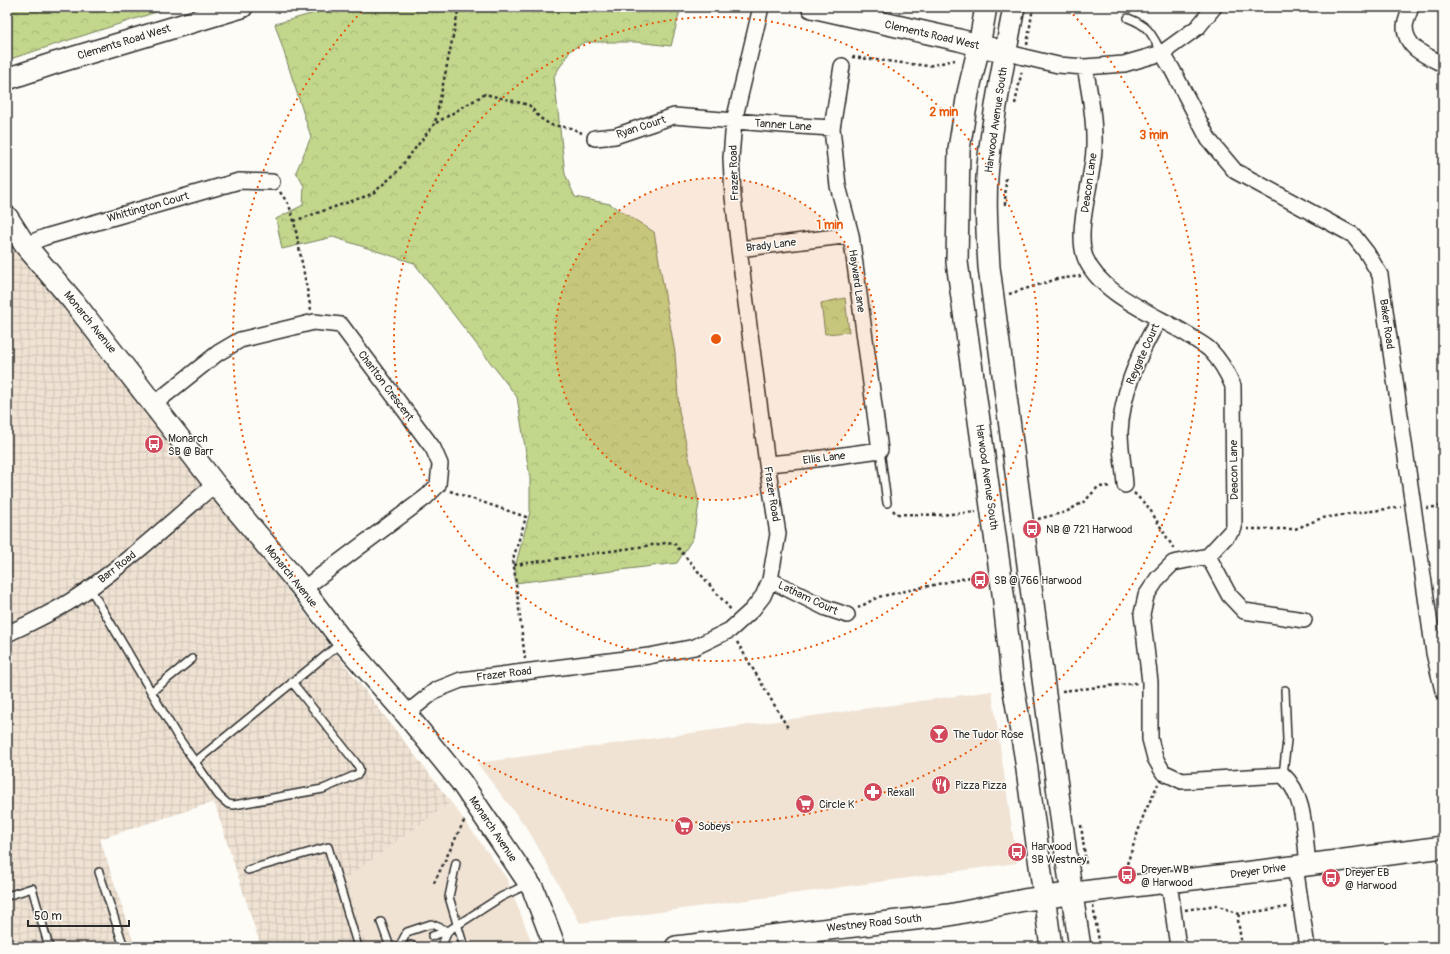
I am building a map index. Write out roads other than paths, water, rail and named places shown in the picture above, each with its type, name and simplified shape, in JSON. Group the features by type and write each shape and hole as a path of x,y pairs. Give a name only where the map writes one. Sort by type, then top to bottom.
{"main road":[{"name":"Clements Road West","path":"7,79 63,60 242,7"},
{"name":"Clements Road West","path":"812,7 1006,52"},
{"name":"Harwood Avenue South","path":"986,7 968,93 959,149 957,262 992,513 1013,685 1026,762 1051,947"},
{"name":"Harwood Avenue South","path":"1014,7 988,158 986,213 989,267 1033,517 1072,895 1080,947"},
{"name":"Monarch Avenue","path":"7,217 25,245 73,301 215,484 303,589 343,642 406,714 461,782 530,883 555,947"},
{"name":"Dreyer Drive","path":"1072,895 1091,891 1443,846"},
{"name":"Westney Road South","path":"676,947 949,915 1044,898 1072,895"}],"street":[{"name":"Frazer Road","path":"406,714 436,690 461,680 650,656 695,647 735,626 752,610 763,596 770,580 778,534 767,464 739,249 731,158 734,121 761,7"},
{"path":"1006,52 1058,65 1085,67 1124,64 1162,53 1198,27 1214,7"},
{"path":"1411,7 1406,25 1408,40 1419,52 1443,64"},
{"name":"Baker Road","path":"1162,53 1209,140 1235,171 1354,235 1380,275 1434,653 1443,691"},
{"name":"Hayward Lane","path":"845,62 832,128 838,186 851,234 880,450"},
{"name":"Deacon Lane","path":"1085,67 1093,115 1094,149 1084,212 1082,245 1086,258 1103,284 1159,319 1180,330 1209,350 1227,370 1233,386 1234,528 1208,556"},
{"name":"Ryan Court","path":"595,138 615,136 674,116 734,121"},
{"name":"Tanner Lane","path":"734,121 832,128"},
{"name":"Whittington Court","path":"25,245 45,237 239,181 272,182"},
{"name":"Brady Lane","path":"739,249 851,234"},
{"name":"Reygate Court","path":"1125,485 1120,433 1124,404 1131,376 1150,333 1159,319"},
{"name":"Charlton Crescent","path":"154,404 218,353 240,340 314,322 341,325 433,448 440,464 438,485 426,497 303,589"},
{"name":"Ellis Lane","path":"767,464 801,461 880,450"},
{"name":"Barr Road","path":"7,634 44,616 79,596 124,563 215,484"},
{"path":"1304,620 1244,611 1229,595 1208,556 1181,561 1174,564 1158,578 1146,596 1142,614 1150,682 1150,740 1155,758 1163,772 1182,781 1283,775 1290,782 1301,808 1301,905 1307,947"},
{"name":"Latham Court","path":"770,580 826,608 847,615"},
{"path":"1169,882 1178,947"}],"lane":[{"path":"1128,18 1141,23 1152,35 1162,53"},
{"path":"880,450 887,503"},
{"path":"90,588 176,734 219,796 228,804 234,805 324,789 360,772 356,763 292,682"},
{"path":"195,762 343,642"},
{"path":"151,692 192,659"},
{"path":"1283,775 1287,740 1284,690"},
{"path":"248,870 328,848 358,947"},
{"path":"456,863 449,897 464,947"},
{"path":"99,872 124,947"},
{"path":"432,936 448,931 501,897 530,883"},
{"path":"7,896 32,888 49,947"},
{"path":"381,922 390,947"},
{"path":"399,947 407,932 431,924 448,931"},
{"path":"441,947 448,931"}],"place":[{"name":"Monarch SB @ Barr","path":"154,444"},
{"name":"NB @ 721 Harwood","path":"1032,529"},
{"name":"SB @ 766 Harwood","path":"980,580"},
{"name":"The Tudor Rose","path":"939,734"},
{"name":"Pizza Pizza","path":"941,785"},
{"name":"Rexall","path":"873,792"},
{"name":"Circle K","path":"805,804"},
{"name":"Sobeys","path":"684,826"},
{"name":"Harwood SB Westney","path":"1017,852"},
{"name":"Dreyer WB @ Harwood","path":"1127,875"},
{"name":"Dreyer EB @ Harwood","path":"1331,878"}]}
